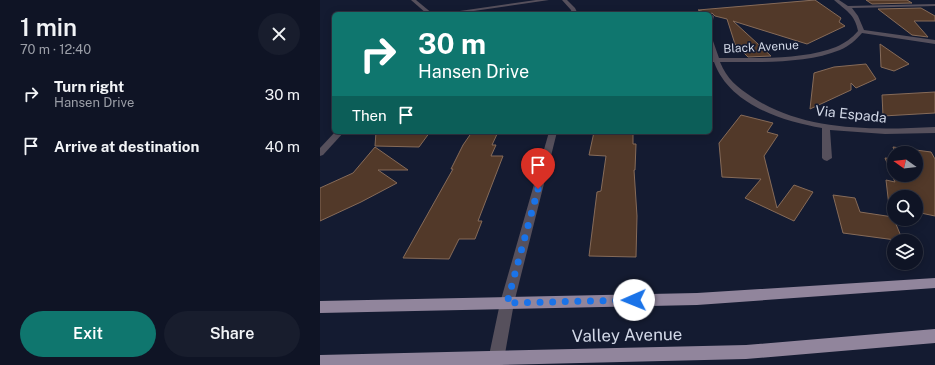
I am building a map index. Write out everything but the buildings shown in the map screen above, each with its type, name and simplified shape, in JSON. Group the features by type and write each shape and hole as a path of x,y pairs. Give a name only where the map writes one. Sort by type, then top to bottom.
{"main road":[{"path":"320,307 697,299 935,283"},
{"name":"Valley Avenue","path":"320,362 496,361 746,352 935,336"}],"street":[{"path":"413,0 428,12"},
{"path":"457,12 547,0"},
{"path":"564,0 574,12"},
{"path":"836,0 847,7 860,21 861,31 935,42"},
{"path":"847,7 935,5"},
{"name":"Black Avenue","path":"713,60 795,58 835,49 849,42 861,31"},
{"name":"Via Espada","path":"713,60 728,82 746,98 766,110 791,118 826,126 899,132 935,130"},
{"path":"826,126 827,158"},
{"path":"320,153 338,134"},
{"path":"496,361 507,303 552,134"}],"route":[{"path":"538,189 507,303 634,300"}]}
